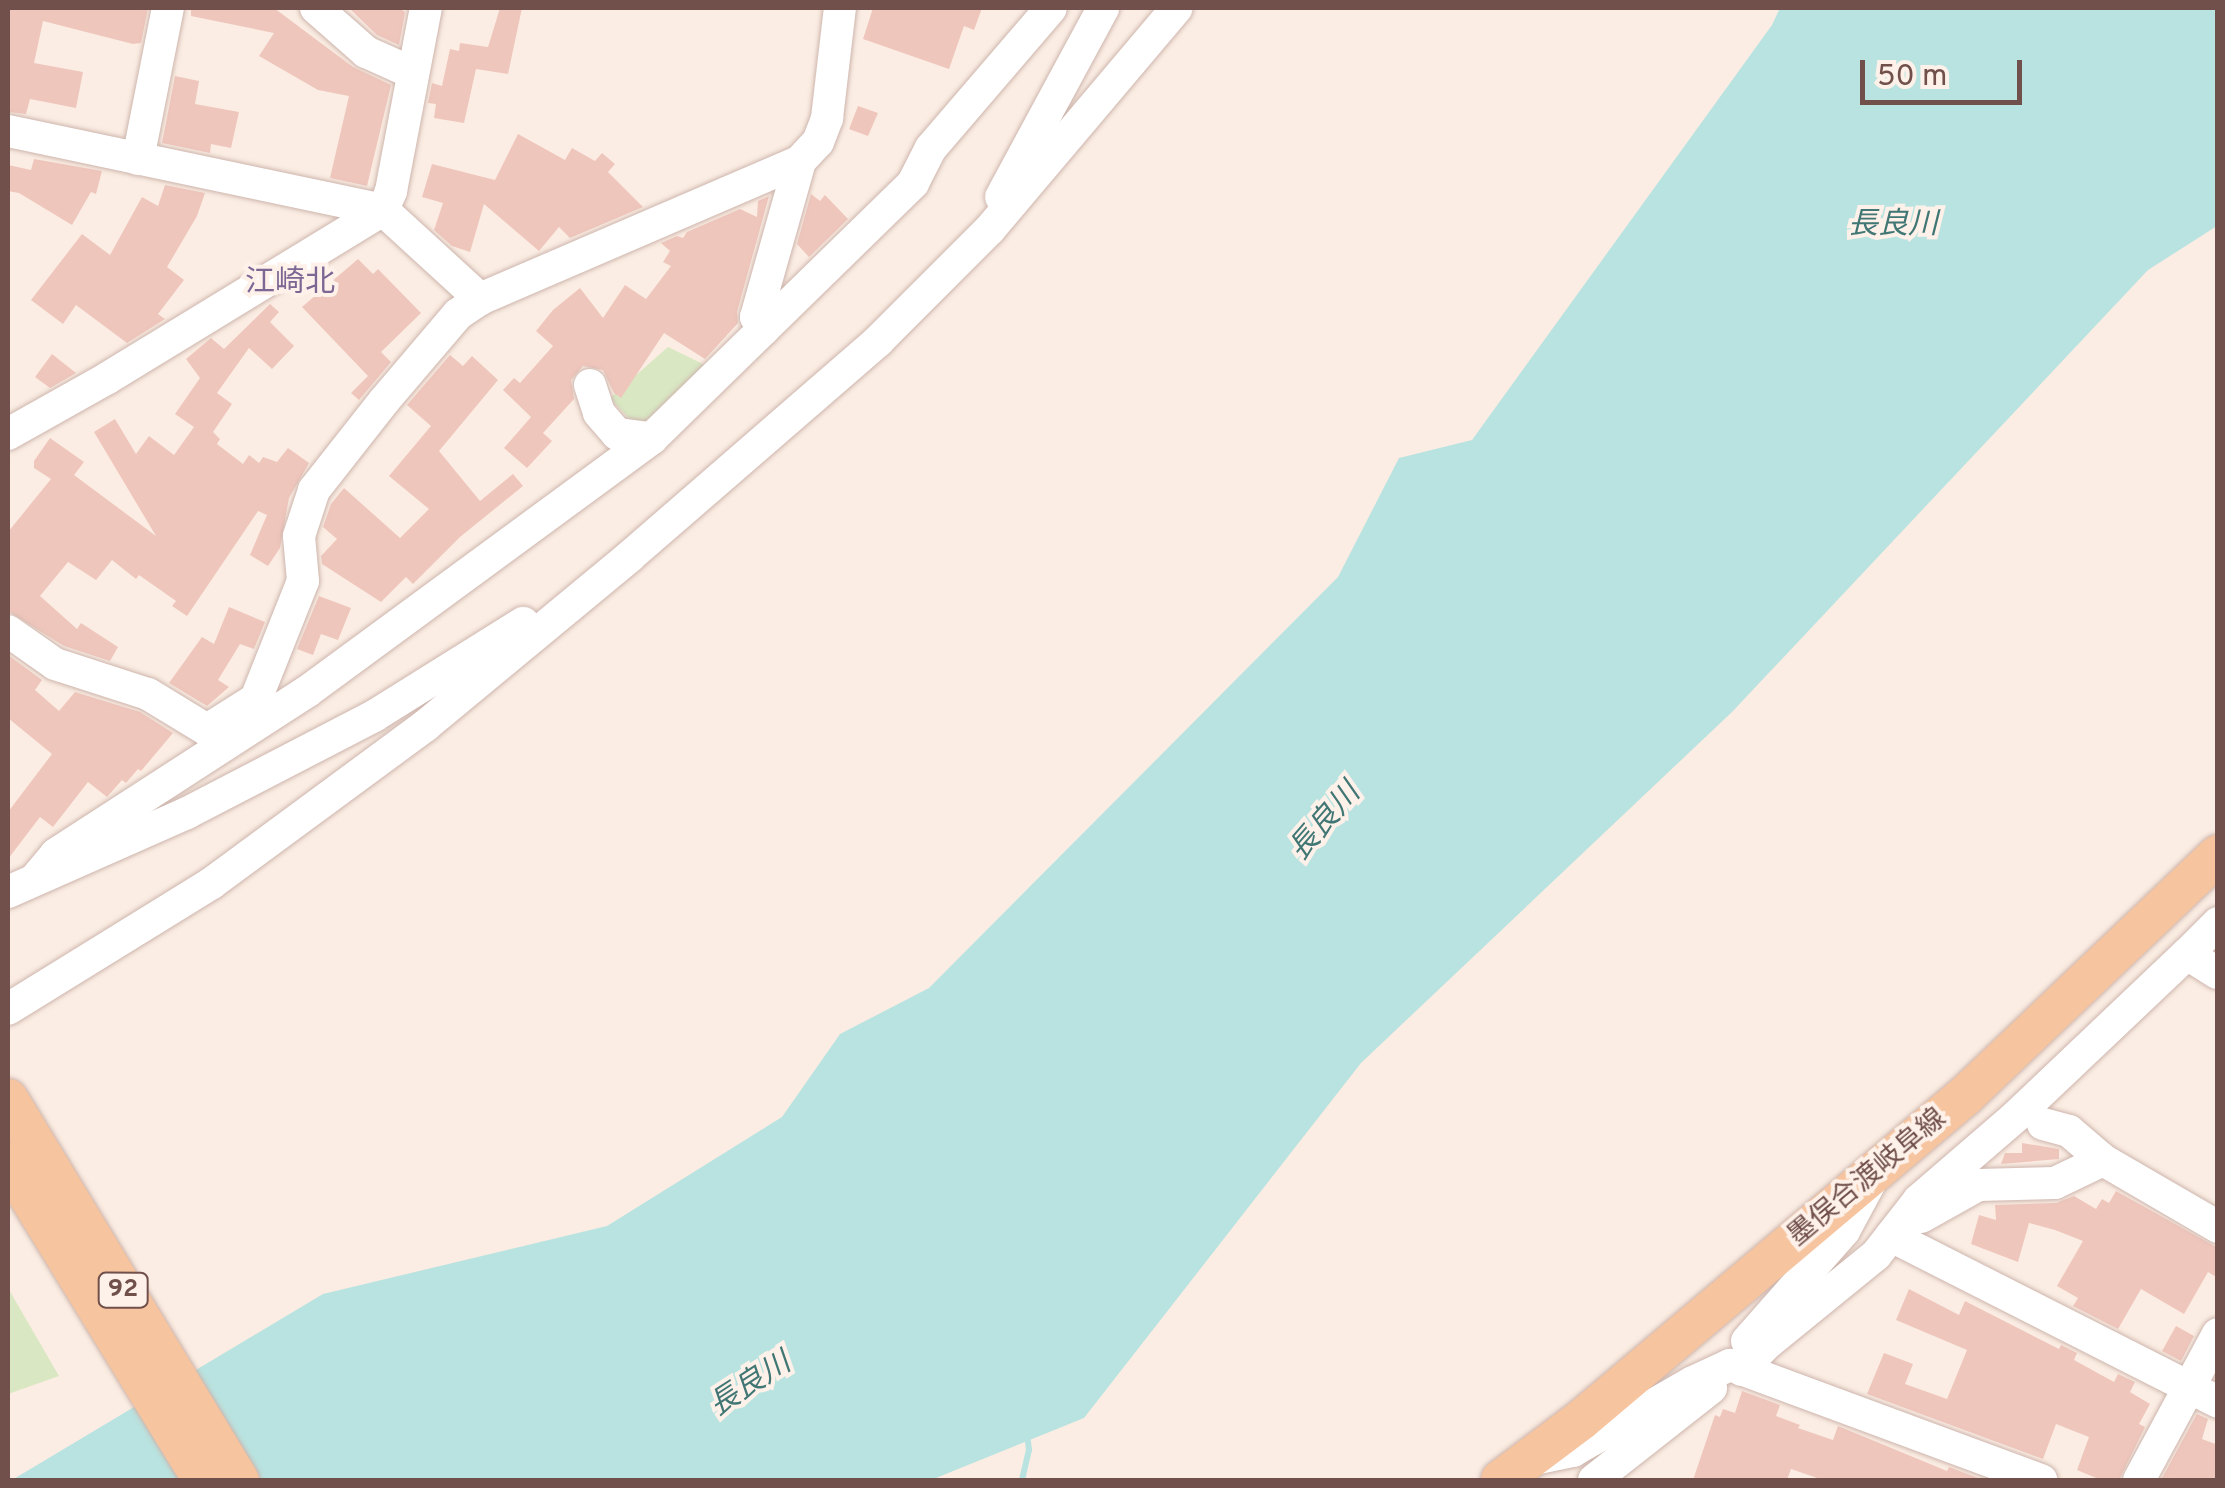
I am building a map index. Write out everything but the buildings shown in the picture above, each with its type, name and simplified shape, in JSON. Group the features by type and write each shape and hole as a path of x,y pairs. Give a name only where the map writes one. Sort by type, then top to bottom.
{"main road":[{"name":"墨俣合渡岐阜線","path":"1514,1470 1874,1175 1994,1068 2218,856"},
{"name":"92","path":"8,1099 239,1480"},
{"name":"92","path":"8,1162 204,1480"}],"street":[{"path":"138,159 168,8"},
{"path":"316,8 366,52 413,73"},
{"path":"8,434 106,379 383,210 391,192 426,8"},
{"path":"8,632 55,664 148,694 206,730 256,699 304,581 300,536 314,490 458,314 480,299 800,161 818,142 828,118 840,8"},
{"path":"22,885 56,854 308,691 652,438 913,183 931,148 1050,8"},
{"path":"990,228 1004,188 1102,8"},
{"path":"8,1009 212,883 425,726 629,557 878,341 990,228 1177,8"},
{"path":"8,132 383,210 480,299"},
{"path":"763,330 756,317 800,161"},
{"path":"590,385 599,412 617,434 652,438"},
{"path":"22,885 188,813 374,716 629,557"},
{"path":"1594,1480 1704,1397 1876,1256 1919,1200 2016,1118 2218,923"},
{"path":"2187,954 2218,974"},
{"path":"2043,1124 2069,1131 2103,1160 2218,1227"},
{"path":"1895,1232 1978,1186 2054,1184 2103,1160"},
{"path":"1514,1470 1572,1451 1736,1368 1844,1231 1874,1175"},
{"path":"1895,1232 2186,1390 2218,1402"},
{"path":"2139,1480 2218,1334"},
{"path":"1736,1368 2041,1480"}],"green space":[{"path":"668,347 707,366 647,431 634,424 610,398"},
{"path":"8,1288 59,1376 8,1394"}],"water":[{"name":"長良川","path":"1780,8 2217,8 2217,226 2148,270 1732,712 1361,1063 1084,1418 931,1480 12,1480 323,1294 607,1226 782,1117 840,1034 929,988 1338,577 1399,458 1472,440 1772,25"}],"waterway":[{"path":"1022,1480 1029,1450 1027,1433"}],"district":[{"name":"江崎北","path":"290,284"}]}
